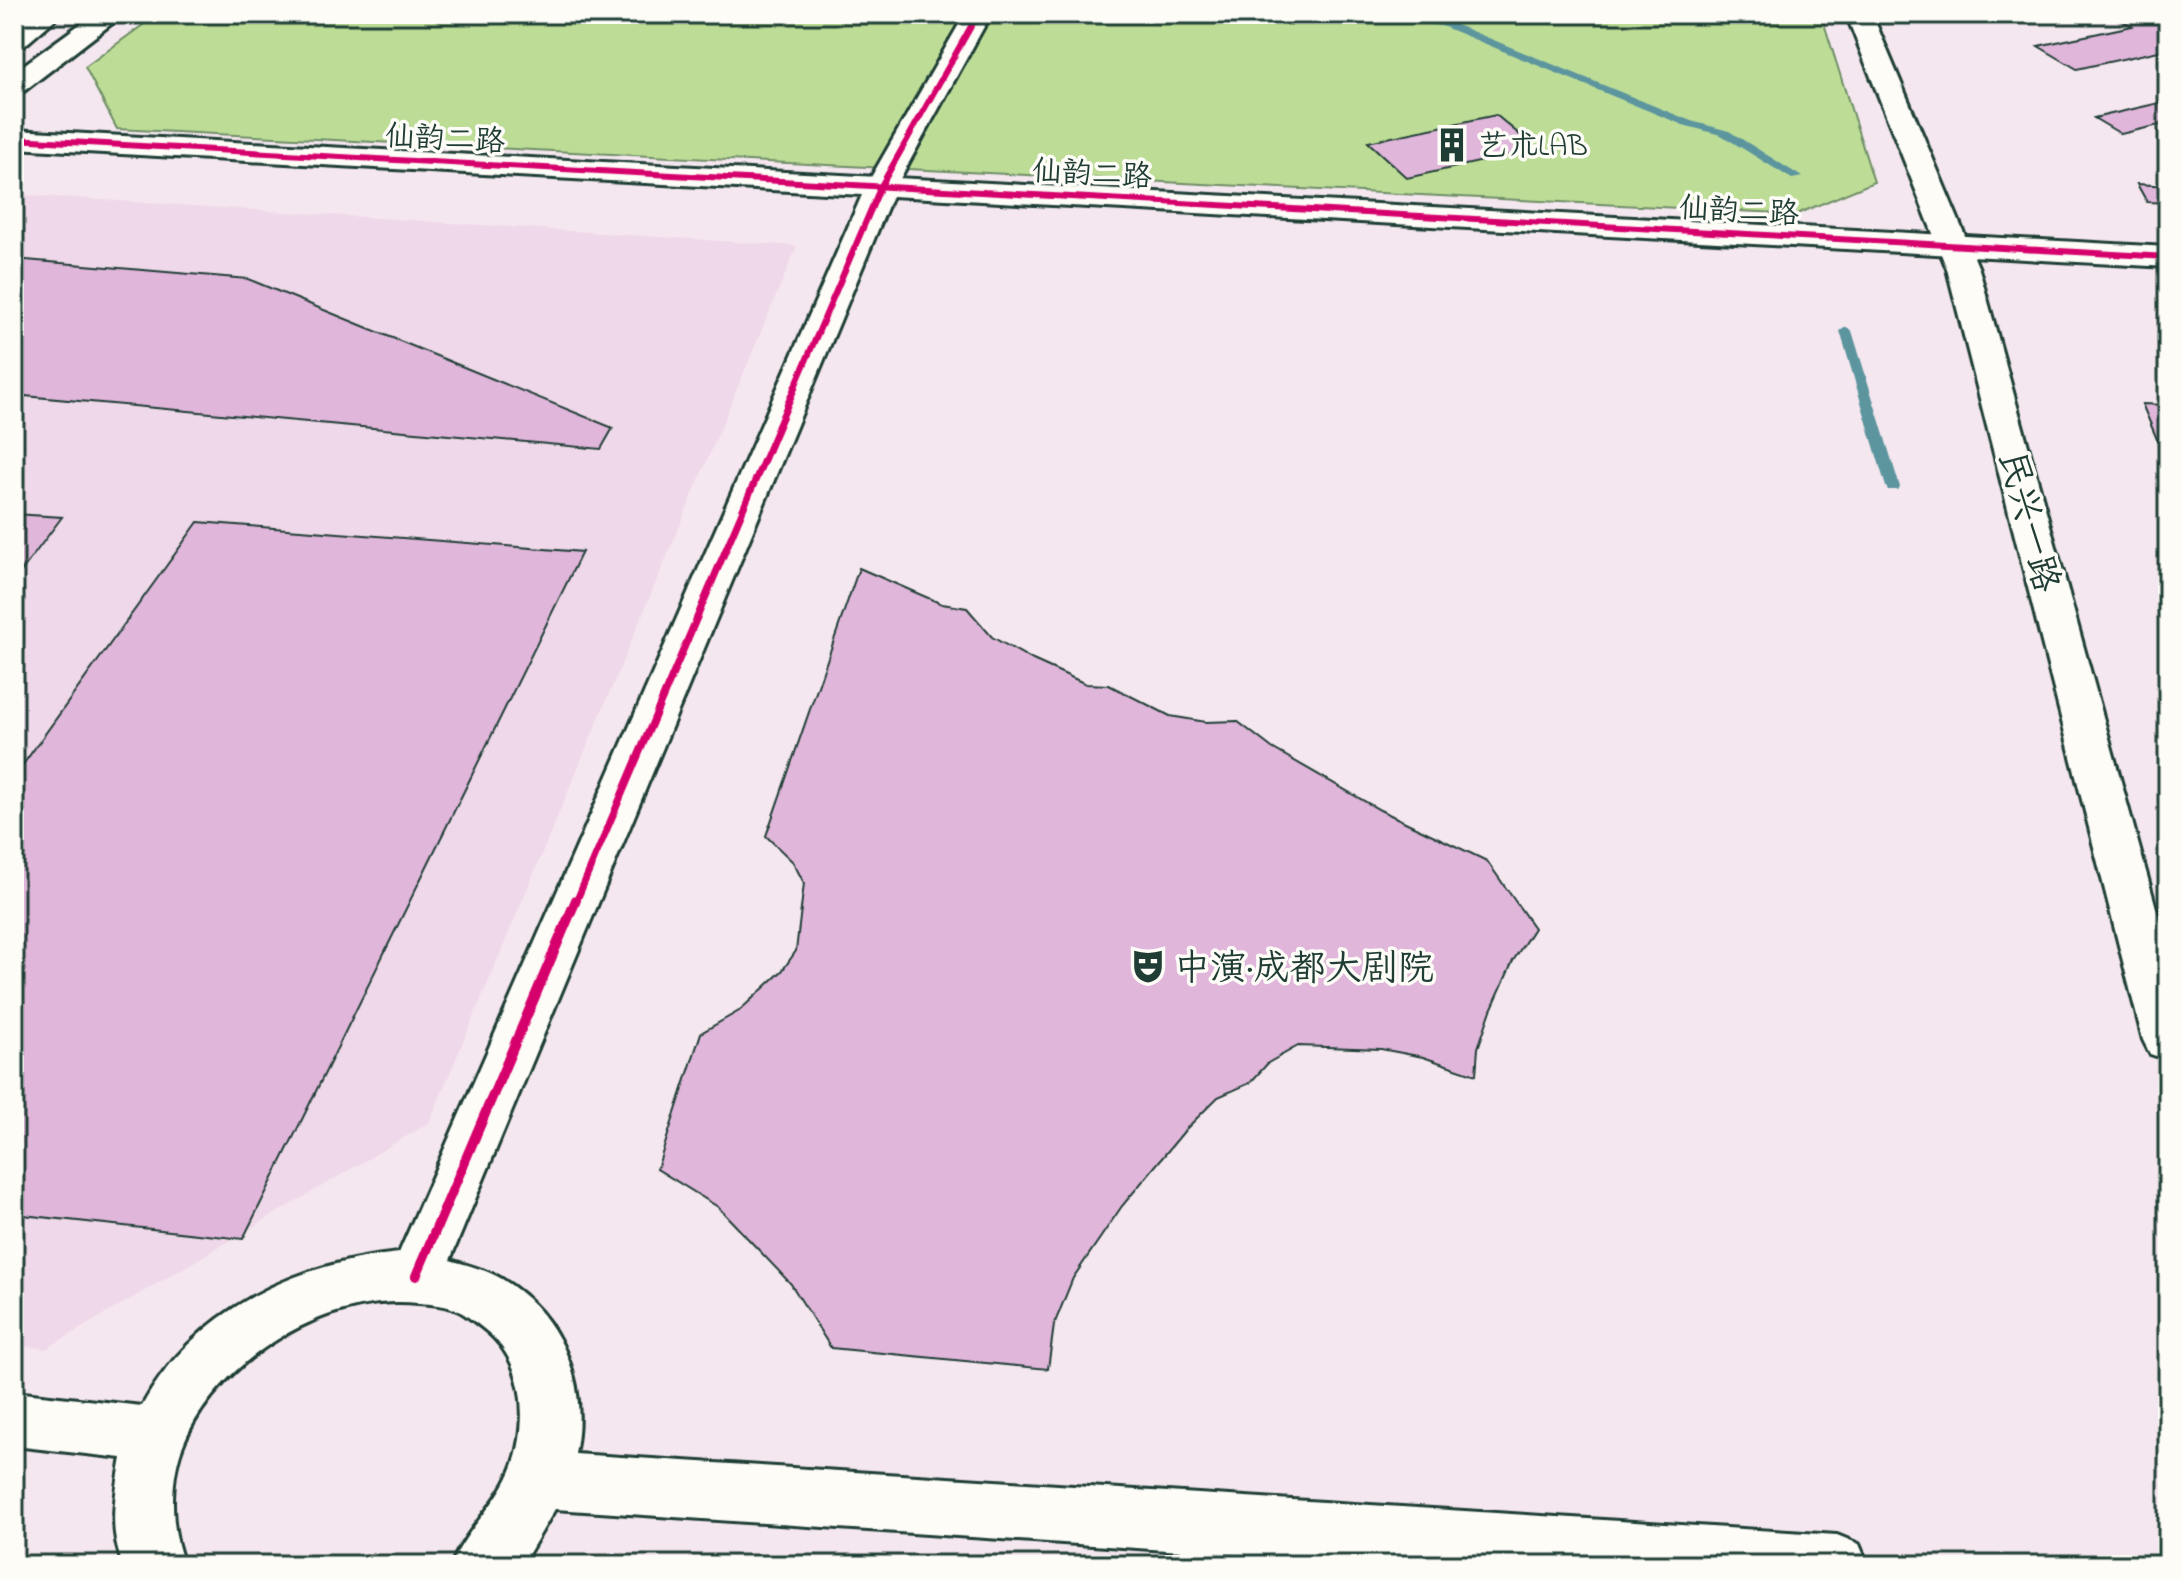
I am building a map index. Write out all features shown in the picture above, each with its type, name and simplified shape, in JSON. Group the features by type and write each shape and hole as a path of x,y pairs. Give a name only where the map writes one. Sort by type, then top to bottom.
{"street":[{"path":"14,40 48,14"},
{"path":"14,85 111,14"},
{"path":"416,1276 876,199 978,14"},
{"name":"民兴一路","path":"1859,14 1959,258 2168,1040"},
{"name":"仙韵二路","path":"14,139 876,199"},
{"name":"仙韵二路","path":"14,164 876,199 1959,258 2168,281"},
{"name":"仙韵二路","path":"1959,258 2168,257"},
{"path":"154,1565 146,1551 143,1493 158,1435 193,1380 241,1333 297,1299 357,1279 416,1276 470,1289 512,1316 541,1358 553,1415 540,1480 504,1544 482,1565"},
{"path":"14,1419 158,1435"},
{"path":"540,1480 1837,1565"}],"shaded area":[{"path":"14,194 797,246 429,1123 46,1349 14,1345"}],"green space":[{"path":"158,14 1821,14 1874,182 1797,214 117,129 85,67"}],"building":[{"path":"2111,14 2168,14 2168,49 2077,69 2038,46 2132,26"},
{"path":"2168,101 2168,123 2121,134 2094,118"},
{"name":"艺术LAB","path":"1496,115 1537,149 1407,178 1368,142"},
{"path":"2137,184 2168,186 2168,203 2147,202"},
{"path":"14,259 248,279 613,428 601,449 14,395"},
{"path":"2142,404 2168,405 2168,465"},
{"path":"14,514 62,517 14,581"},
{"path":"198,522 582,552 243,1239 14,1214 14,777"},
{"name":"中演·成都大剧院","path":"859,568 942,604 967,608 992,637 1086,684 1109,685 1170,716 1206,722 1237,721 1272,748 1380,810 1487,861 1534,928 1513,961 1491,1010 1478,1048 1476,1075 1423,1057 1381,1049 1298,1046 1268,1063 1250,1083 1218,1097 1186,1129 1122,1206 1073,1278 1054,1325 1048,1369 831,1348 791,1284 718,1207 657,1169 701,1033 739,1011 782,971 796,951 804,883 793,862 766,836"}],"waterway":[{"path":"1357,14 1444,23 1687,123 1725,133 1796,177"},
{"path":"1846,331 1893,487"}],"cycle path":[{"path":"416,1276 881,186 978,14"},
{"path":"14,139 2168,257"}],"place":[{"name":"艺术LAB","path":"1452,145"},
{"name":"中演·成都大剧院","path":"1148,966"}]}
